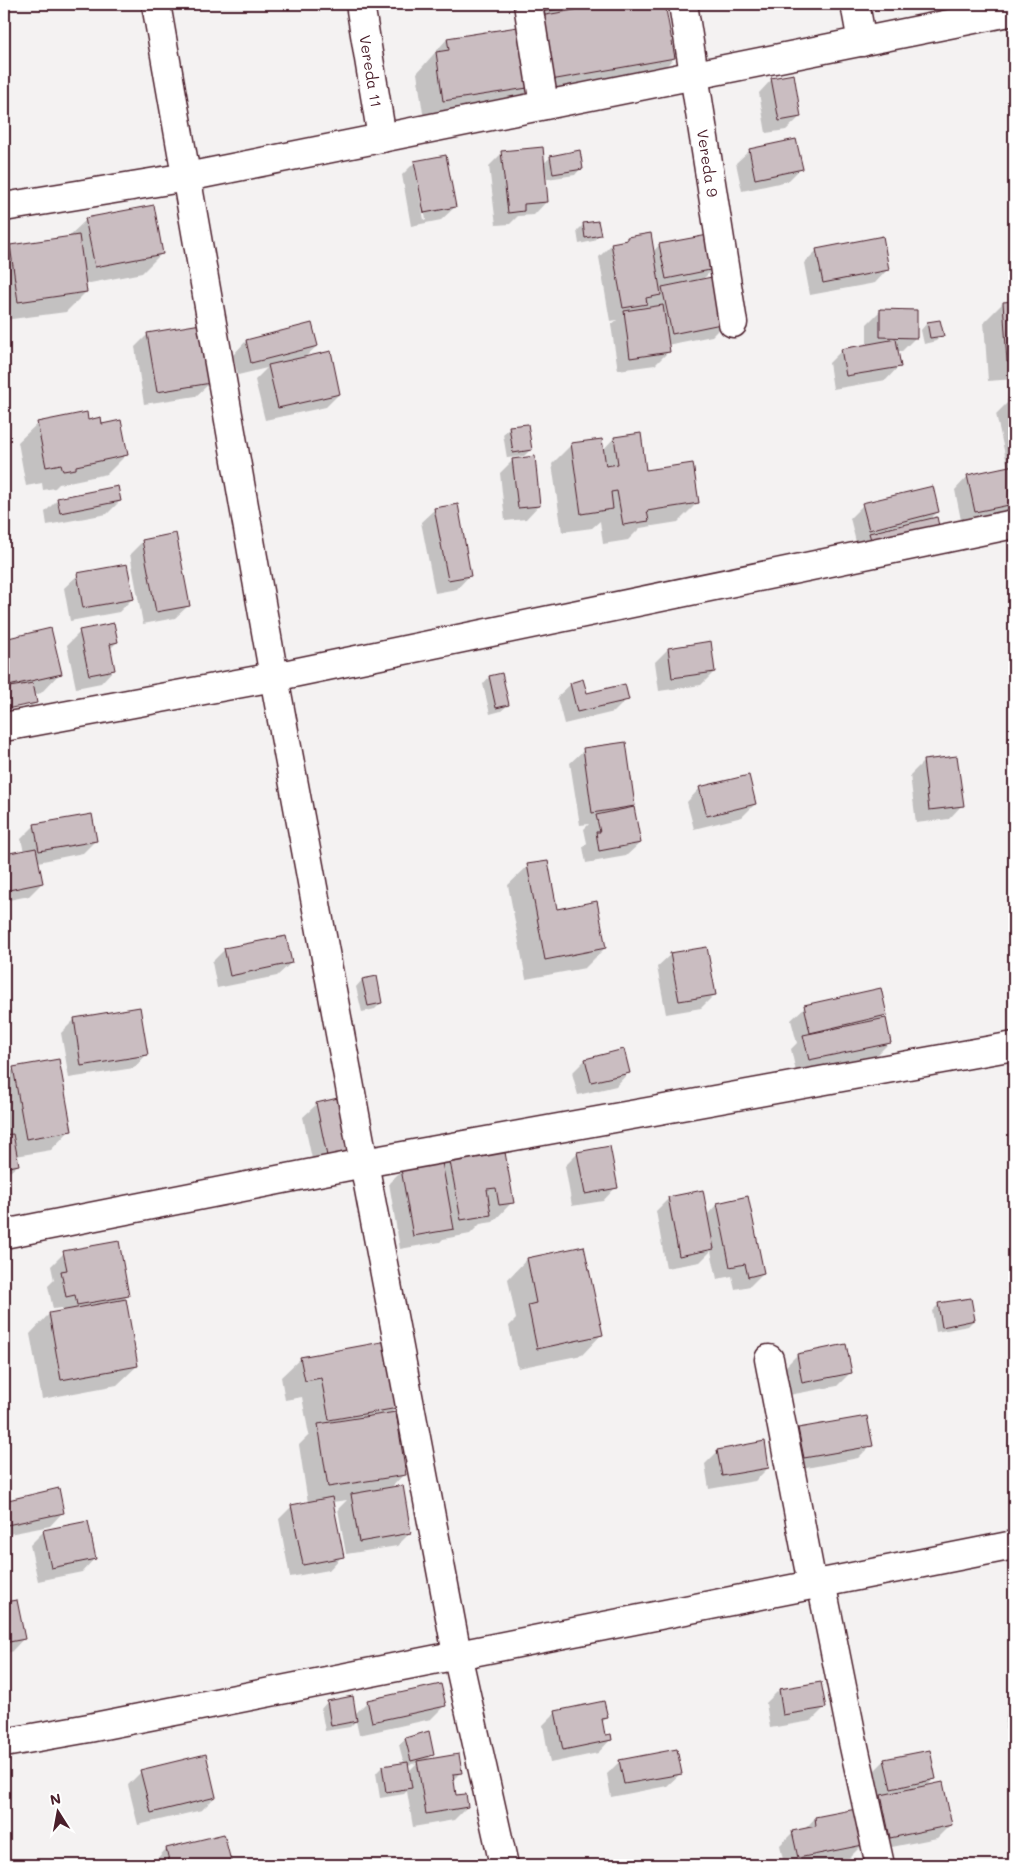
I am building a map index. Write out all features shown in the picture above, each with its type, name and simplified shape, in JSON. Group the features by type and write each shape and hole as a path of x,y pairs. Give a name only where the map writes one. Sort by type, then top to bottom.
{"street":[{"path":"156,4 188,177 274,677 364,1163 457,1654 504,1865"},
{"name":"Vereda 11","path":"360,4 382,138"},
{"path":"528,4 544,105"},
{"name":"Vereda 9","path":"683,4 696,75 733,323"},
{"path":"854,4 862,42"},
{"path":"4,207 188,177 1014,11"},
{"path":"4,727 274,677 1014,524"},
{"path":"4,1234 364,1163 1014,1046"},
{"path":"769,1359 816,1583 880,1865"},
{"path":"4,1743 89,1728 1014,1544"}],"building":[{"path":"539,4 591,4 541,12"},
{"path":"608,4 665,4 675,58 551,80 540,16"},
{"path":"524,26 534,87 443,101 436,52 449,50 447,38"},
{"path":"794,74 801,117 779,121 771,78"},
{"path":"796,139 803,169 755,179 749,149"},
{"path":"543,147 548,202 524,204 524,211 508,213 501,151"},
{"path":"580,150 583,169 553,174 550,156"},
{"path":"446,155 456,207 424,213 414,161"},
{"path":"154,205 163,254 95,267 85,218"},
{"path":"598,221 601,235 585,238 583,223"},
{"path":"651,233 661,295 646,298 647,304 623,308 611,243 627,240 627,237"},
{"path":"79,235 87,292 18,302 10,245"},
{"path":"708,235 715,269 666,279 659,244"},
{"path":"883,236 889,270 823,283 816,249"},
{"path":"717,276 726,323 672,334 662,287"},
{"path":"1014,301 1014,362 1007,362 1003,302"},
{"path":"663,305 670,352 630,358 624,311"},
{"path":"880,309 917,310 917,338 880,337"},
{"path":"940,320 944,336 930,338 927,322"},
{"path":"312,323 318,346 251,363 246,340"},
{"path":"201,324 211,383 157,392 147,333"},
{"path":"896,339 901,367 846,376 841,349"},
{"path":"331,351 340,394 278,408 268,365"},
{"path":"1014,398 1014,425 1008,400"},
{"path":"87,412 88,420 101,417 102,424 121,420 128,455 76,466 76,469 63,471 61,464 46,467 37,422"},
{"path":"528,424 532,450 513,453 509,426"},
{"path":"641,433 646,470 693,463 699,503 647,511 649,521 623,525 617,491 611,492 613,509 581,514 571,443 602,439 606,466 618,464 614,437"},
{"path":"535,456 540,506 518,508 512,459"},
{"path":"1014,465 1014,504 975,512 967,475"},
{"path":"118,486 121,501 60,513 57,498"},
{"path":"933,486 939,512 869,530 862,503"},
{"path":"458,504 471,576 448,580 434,508"},
{"path":"937,517 941,535 874,550 869,533"},
{"path":"176,533 190,606 156,612 142,540"},
{"path":"127,564 134,599 83,608 77,573"},
{"path":"114,623 118,642 110,644 115,670 89,675 79,630"},
{"path":"51,628 62,674 4,687 4,639"},
{"path":"711,641 715,672 672,678 668,648"},
{"path":"502,673 509,705 496,708 489,676"},
{"path":"583,679 587,693 625,684 629,700 577,712 570,683"},
{"path":"33,683 37,703 6,709 4,688"},
{"path":"626,742 635,806 592,813 583,748"},
{"path":"957,756 964,806 929,810 923,760"},
{"path":"749,775 756,804 707,816 699,787"},
{"path":"634,807 641,843 599,851 596,832 600,832 596,815"},
{"path":"92,814 97,841 39,851 34,824"},
{"path":"36,848 43,883 4,891 4,854"},
{"path":"548,861 557,909 597,901 606,948 545,960 527,864"},
{"path":"286,936 292,963 230,976 224,948"},
{"path":"707,947 716,995 679,1001 670,953"},
{"path":"377,976 382,1003 368,1006 362,979"},
{"path":"881,988 887,1015 810,1033 804,1005"},
{"path":"140,1007 148,1055 81,1066 74,1018"},
{"path":"886,1018 891,1043 809,1060 803,1035"},
{"path":"624,1049 630,1073 591,1082 585,1059"},
{"path":"59,1059 72,1131 26,1139 13,1067"},
{"path":"338,1098 349,1151 327,1156 316,1103"},
{"path":"13,1134 19,1165 4,1168 4,1135"},
{"path":"503,1141 514,1203 499,1205 496,1188 487,1189 491,1215 461,1220 448,1151"},
{"path":"610,1146 618,1188 585,1194 577,1152"},
{"path":"442,1162 454,1229 413,1236 401,1169"},
{"path":"703,1190 714,1249 679,1256 668,1197"},
{"path":"748,1196 764,1273 748,1277 745,1264 730,1267 717,1203"},
{"path":"119,1241 129,1296 77,1305 75,1295 66,1297 61,1271 67,1270 63,1251"},
{"path":"584,1246 603,1335 537,1349 528,1305 536,1303 527,1258"},
{"path":"971,1298 975,1320 942,1327 938,1303"},
{"path":"126,1299 138,1366 61,1380 49,1313"},
{"path":"387,1341 398,1408 329,1420 321,1378 305,1381 300,1357"},
{"path":"846,1344 852,1373 802,1383 797,1354"},
{"path":"396,1412 406,1475 328,1487 318,1424"},
{"path":"867,1416 873,1446 804,1458 798,1428"},
{"path":"765,1441 769,1468 722,1476 717,1450"},
{"path":"403,1485 411,1533 359,1542 351,1494"},
{"path":"59,1488 64,1513 7,1525 4,1501"},
{"path":"332,1497 344,1557 303,1565 291,1505"},
{"path":"88,1521 96,1559 51,1568 43,1530"},
{"path":"17,1600 25,1639 4,1643 4,1602"},
{"path":"821,1682 826,1708 783,1715 779,1689"},
{"path":"441,1684 446,1706 372,1722 367,1700"},
{"path":"353,1696 357,1721 331,1726 327,1701"},
{"path":"604,1701 608,1718 602,1719 605,1735 611,1734 612,1740 563,1750 555,1711"},
{"path":"429,1731 434,1755 411,1761 405,1738"},
{"path":"677,1749 682,1774 624,1784 619,1760"},
{"path":"930,1750 936,1779 891,1789 884,1759"},
{"path":"206,1754 216,1797 151,1813 140,1770"},
{"path":"459,1754 462,1773 453,1774 456,1795 466,1794 468,1807 426,1814 417,1761"},
{"path":"408,1762 412,1788 386,1792 382,1766"},
{"path":"943,1782 952,1825 890,1838 881,1795"},
{"path":"856,1809 863,1845 798,1858 792,1831 816,1826 815,1817"},
{"path":"224,1834 232,1865 170,1865 166,1848"}]}
